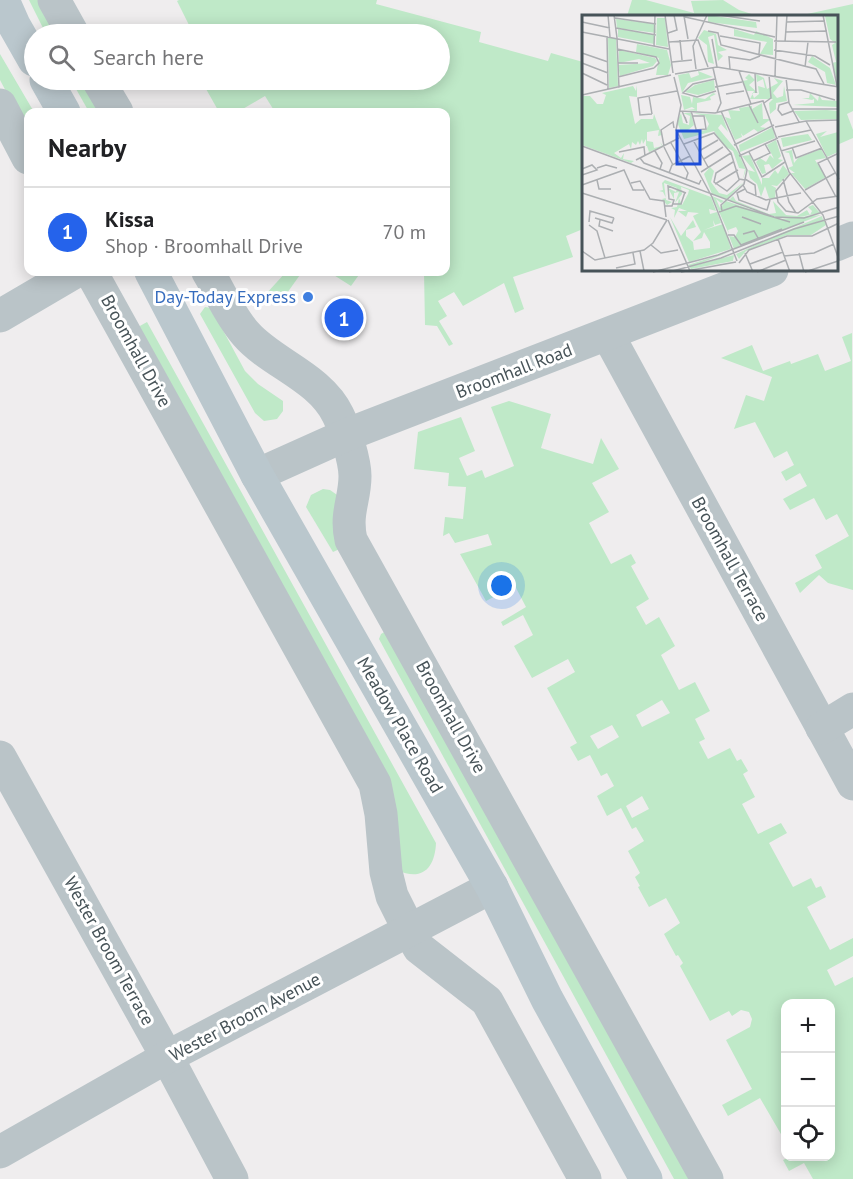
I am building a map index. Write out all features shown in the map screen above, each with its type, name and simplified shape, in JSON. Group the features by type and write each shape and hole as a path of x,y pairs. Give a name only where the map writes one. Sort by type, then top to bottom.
{"main road":[{"path":"3,0 24,41"},
{"path":"52,90 62,108"},
{"name":"Meadow Place Road","path":"153,276 258,475 492,887 547,999 646,1179"}],"street":[{"path":"54,0 67,24"},
{"path":"104,90 115,108"},
{"path":"0,105 24,150"},
{"path":"838,245 853,238"},
{"name":"Broomhall Road","path":"258,475 346,435 767,272"},
{"path":"0,316 68,276"},
{"name":"Broomhall Drive","path":"93,276 375,784 381,814 386,872 392,896 409,930 419,948 487,1001 585,1179"},
{"name":"Broomhall Drive","path":"210,276 246,335 328,398 346,435 355,475 349,511 351,540 707,1179"},
{"name":"Broomhall Terrace","path":"608,335 853,784"},
{"path":"822,728 853,709"},
{"name":"Wester Broom Terrace","path":"0,757 167,1057 232,1179"},
{"name":"Wester Broom Avenue","path":"0,1152 167,1057 492,887"}],"green space":[{"path":"29,0 42,0 54,24 41,24"},
{"path":"377,0 376,4 481,32 479,42 548,61 551,53 582,62 582,229 566,236 573,257 513,277 524,309 515,313 504,283 463,306 454,292 438,301 447,316 439,321 453,344 449,346 437,326 425,325 424,276 450,276 450,108 272,108 265,96 244,108 217,108 207,90 450,90 450,24 188,24 177,1"},
{"path":"632,0 646,0 694,13 691,1 723,0 739,10 755,15 627,15"},
{"path":"853,4 853,111 847,114 853,130 853,138 838,145 838,15 803,15"},
{"path":"0,54 32,108 24,108 24,125 0,80"},
{"path":"77,90 89,90 100,108 87,108"},
{"path":"282,276 299,276 280,303 266,294"},
{"path":"335,276 358,276 351,286"},
{"path":"205,307 211,308 245,371 258,384 283,401 283,411 277,419 264,421 255,413 200,314"},
{"path":"147,322 436,843 433,859 426,870 414,874 397,870 394,857 138,327"},
{"path":"852,333 853,590 828,583 819,575 800,593 795,583 822,568 815,555 849,536 837,514 826,520 814,498 790,510 783,499 807,486 800,473 786,481 781,472 794,465 787,451 774,458 755,422 734,429 746,395 764,401 772,377 721,358 752,345 763,371 818,354 825,371 851,361 842,337"},
{"path":"509,401 551,414 541,448 593,464 601,438 619,469 592,483 609,512 589,523 611,564 631,554 636,563 631,566 649,599 636,607 646,625 659,617 675,646 661,655 679,690 695,682 710,711 695,719 705,739 699,742 708,759 730,748 737,761 741,759 748,771 743,774 755,797 742,804 758,834 781,823 787,833 769,843 793,887 811,878 816,888 821,886 826,897 807,907 830,950 853,938 853,956 827,970 835,986 853,977 853,1179 813,1179 804,1163 789,1171 784,1161 835,1161 835,999 781,999 781,1134 760,1098 728,1116 722,1105 752,1089 726,1040 750,1027 752,1019 749,1012 741,1010 732,1016 729,1011 710,1021 680,966 683,963 678,955 676,956 664,934 680,923 666,898 649,907 638,887 640,886 635,877 640,873 628,851 644,841 636,827 632,829 621,808 607,816 597,796 614,786 607,773 601,776 590,755 578,761 570,747 577,743 547,688 575,672 568,659 532,678 514,646 533,635 523,615 503,626 501,622 526,607 515,586 486,601 460,554 492,545 488,534 455,543 449,533 443,536 445,517 463,519 466,487 448,486 449,473 414,469 418,432 461,417 475,451 459,458 467,476 482,470 485,478 514,466 491,407","holes":["662,700 670,713 642,727 636,715","612,725 619,737 598,749 590,736","642,796 649,809 632,818 626,806"]},
{"path":"323,489 330,490 340,497 346,546 333,552 306,507 311,495"},
{"path":"386,631 692,1179 674,1179 379,639"}],"place":[{"name":"Day-Today Express","path":"308,297"},
{"name":"Kissa","path":"344,318"}]}
